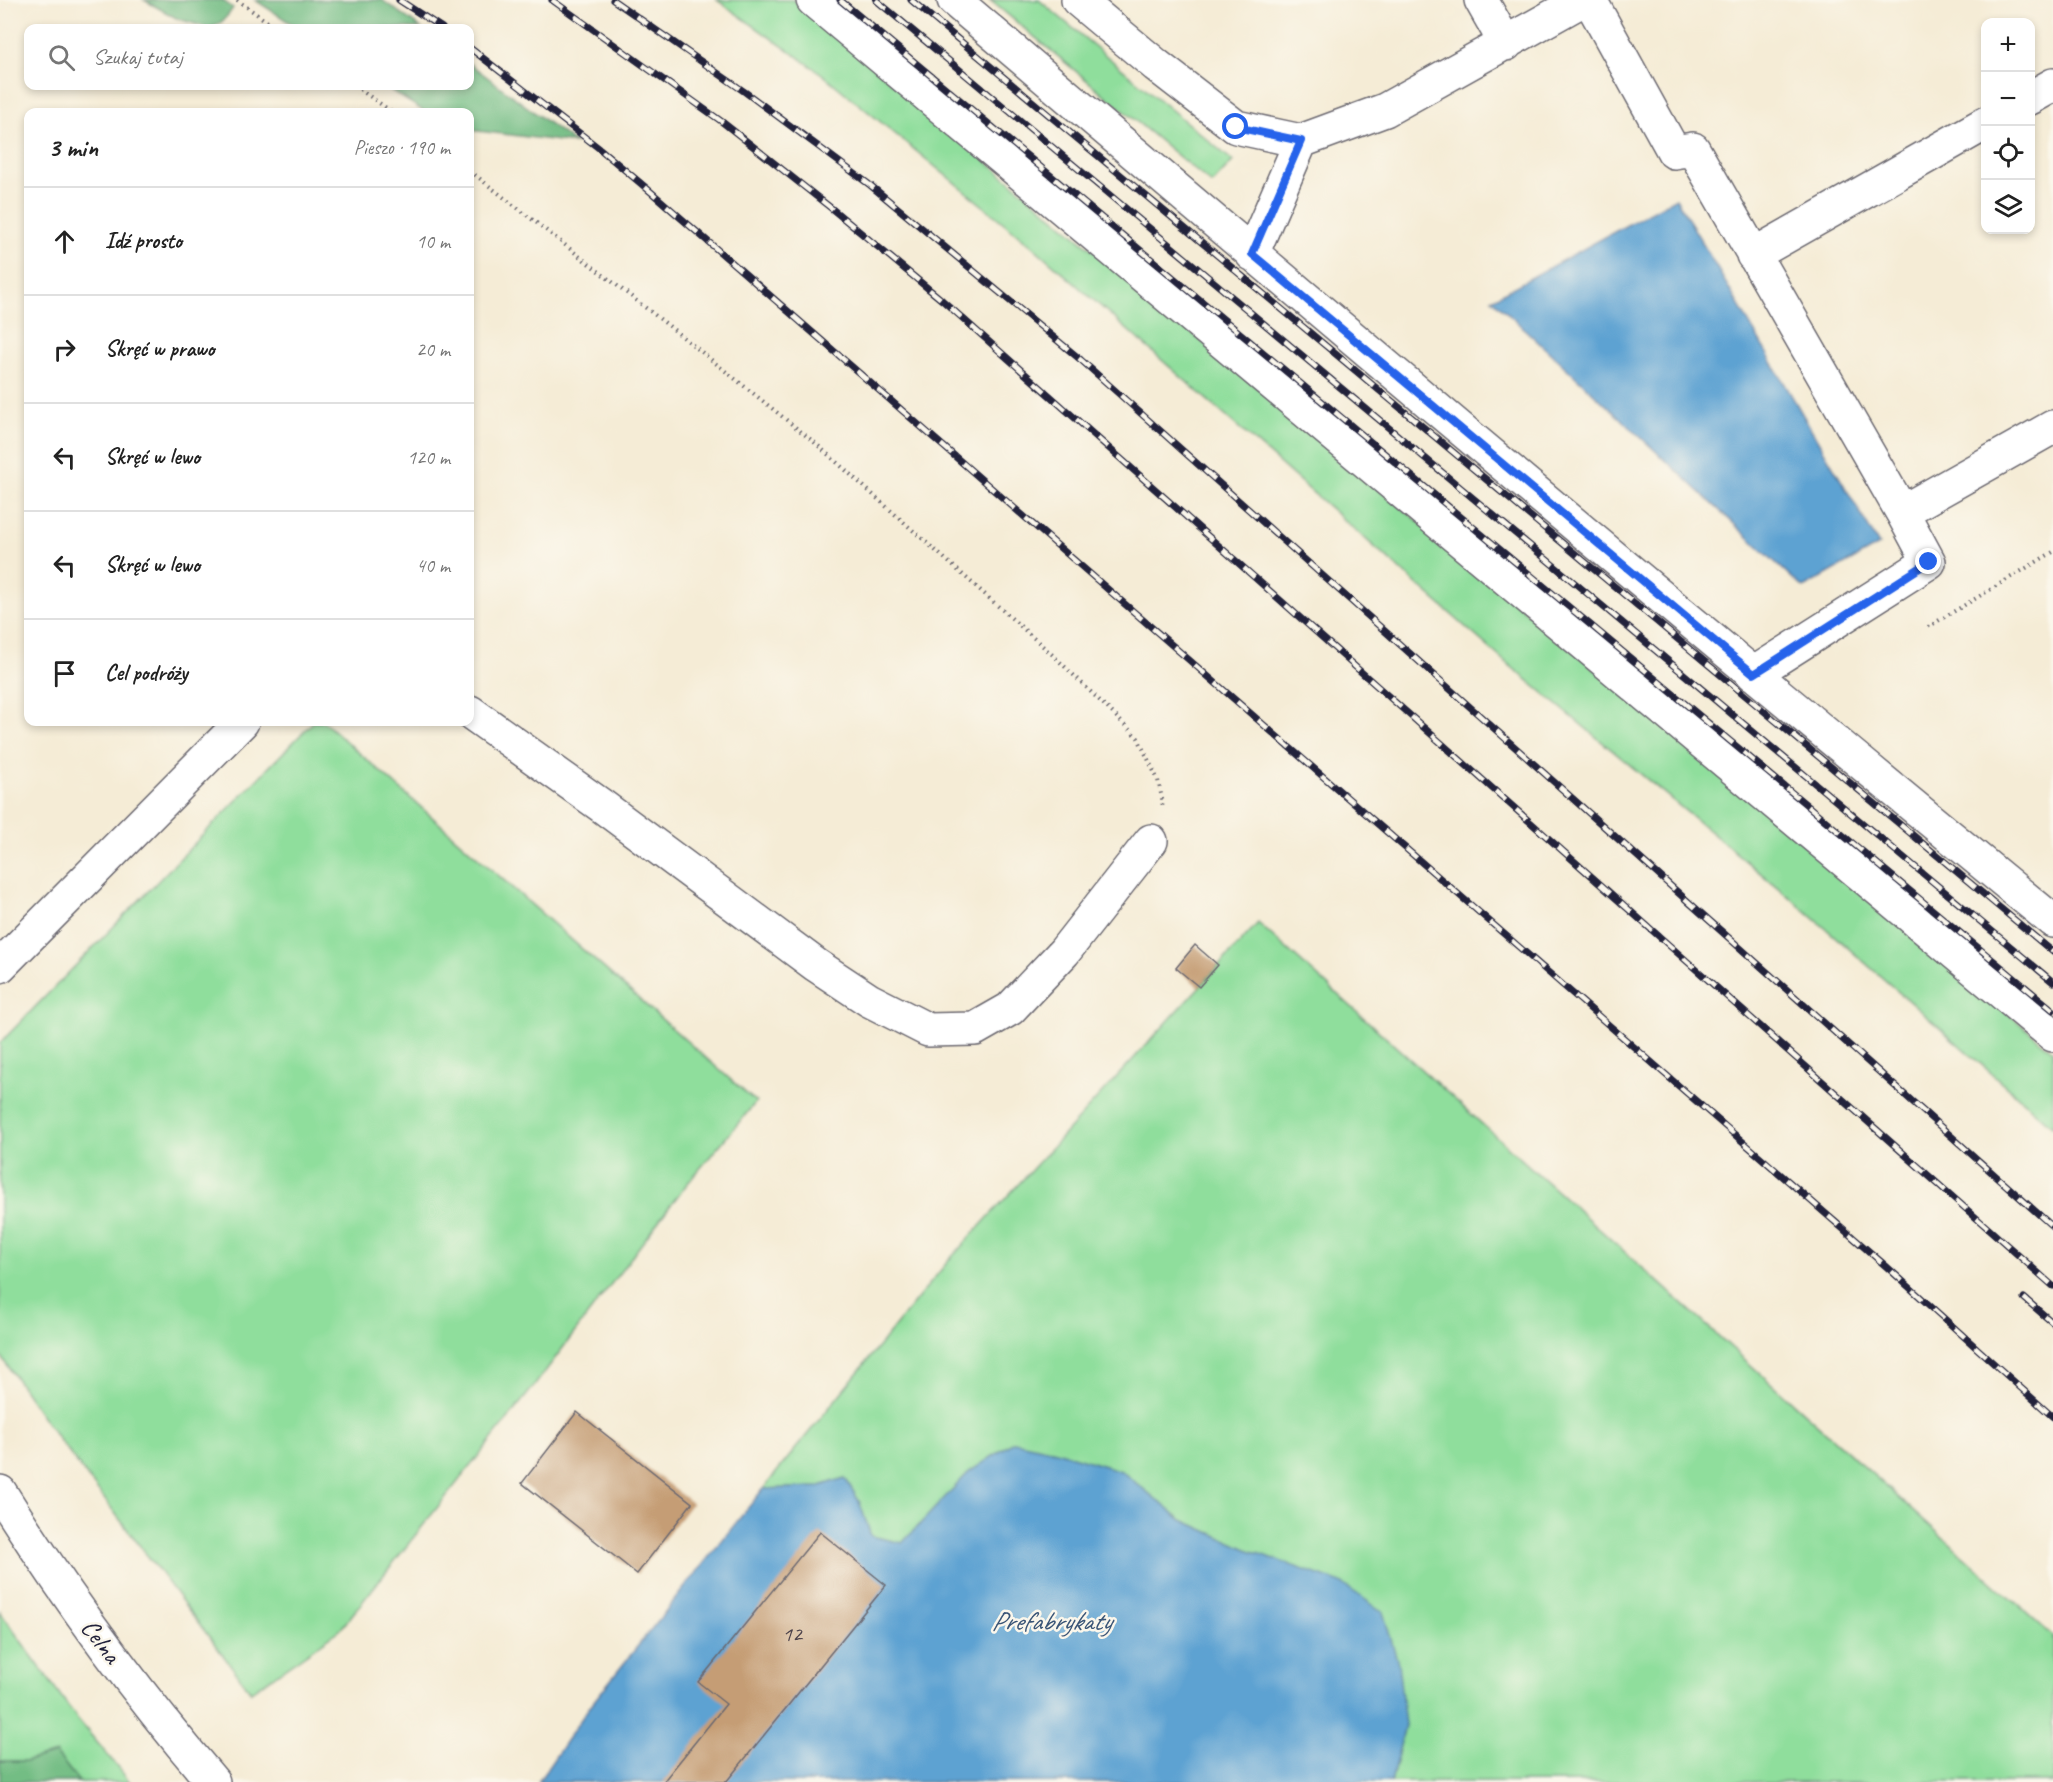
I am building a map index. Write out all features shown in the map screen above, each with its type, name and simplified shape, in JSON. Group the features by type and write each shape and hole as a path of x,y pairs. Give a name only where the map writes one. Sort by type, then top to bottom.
{"street":[{"path":"813,0 2053,1035"},
{"path":"954,0 1252,254 2053,921"},
{"path":"1078,0 1236,127 1301,141 1385,110 1582,0"},
{"path":"1480,0 1506,44"},
{"path":"1590,0 1674,152 1693,149 1929,562 1754,674"},
{"path":"2035,96 2053,85"},
{"path":"1753,255 1981,126"},
{"path":"1252,254 1301,141"},
{"path":"1902,512 2053,427"},
{"path":"474,715 816,964 869,1000 928,1030 975,1029 1010,1009 1064,952 1151,841"},
{"path":"0,966 238,726"},
{"name":"Celna","path":"0,1492 46,1565 87,1623 213,1782"}],"path":[{"path":"237,0 270,24"},
{"path":"361,90 386,108"},
{"path":"474,174 814,442 1055,657 1138,738 1158,780 1162,803 1151,841"},
{"path":"1928,627 2053,552"}],"green space":[{"path":"144,0 222,0 233,8 218,24 195,24 176,18"},
{"path":"255,0 382,0 415,24 292,24"},
{"path":"717,0 793,0 2053,1051 2053,1127 1800,906 1502,659 1032,246 822,74"},
{"path":"990,0 1039,0 1233,161 1212,184"},
{"path":"474,67 575,143 474,130 474,108 419,108 390,90 474,90"},
{"path":"309,726 329,726 756,1102 682,1190 538,1381 340,1630 251,1692 48,1425 0,1355 0,1043"},
{"path":"1258,923 2053,1636 2053,1782 1391,1782 1405,1725 1249,1550 1182,1520 1121,1471 1056,1451 1013,1442 968,1473 902,1543 871,1536 859,1501 845,1478 817,1487 763,1489 949,1260"},
{"path":"0,1612 76,1717 130,1782 79,1782 56,1753 26,1761 0,1761"},
{"path":"56,1753 79,1782 0,1782 0,1761 26,1761"}],"water":[{"path":"1676,198 1879,545 1803,588 1492,299"},
{"name":"Prefabrykaty","path":"1014,1442 1056,1451 1121,1471 1182,1520 1249,1550 1341,1583 1383,1612 1398,1663 1405,1725 1391,1782 538,1782 590,1706 763,1489 817,1487 845,1478 859,1501 871,1536 902,1543 968,1473"}],"building":[{"path":"1195,945 1218,965 1199,987 1176,968"},
{"path":"577,1412 692,1503 637,1574 522,1483"},
{"path":"820,1532 886,1585 726,1782 663,1782 726,1704 698,1682"}],"railway":[{"path":"399,0 436,24"},
{"path":"552,0 721,121 942,300 2053,1286"},
{"path":"613,0 745,92 870,185 1081,360 2053,1227"},
{"path":"840,0 2053,1010"},
{"path":"876,0 2053,982"},
{"path":"911,0 2053,952"},
{"path":"474,51 600,149 651,192 1887,1267 2053,1417"},
{"path":"2024,1298 2053,1323"}],"route":[{"path":"1236,127 1301,141 1252,254 1754,674 1929,562"}]}
